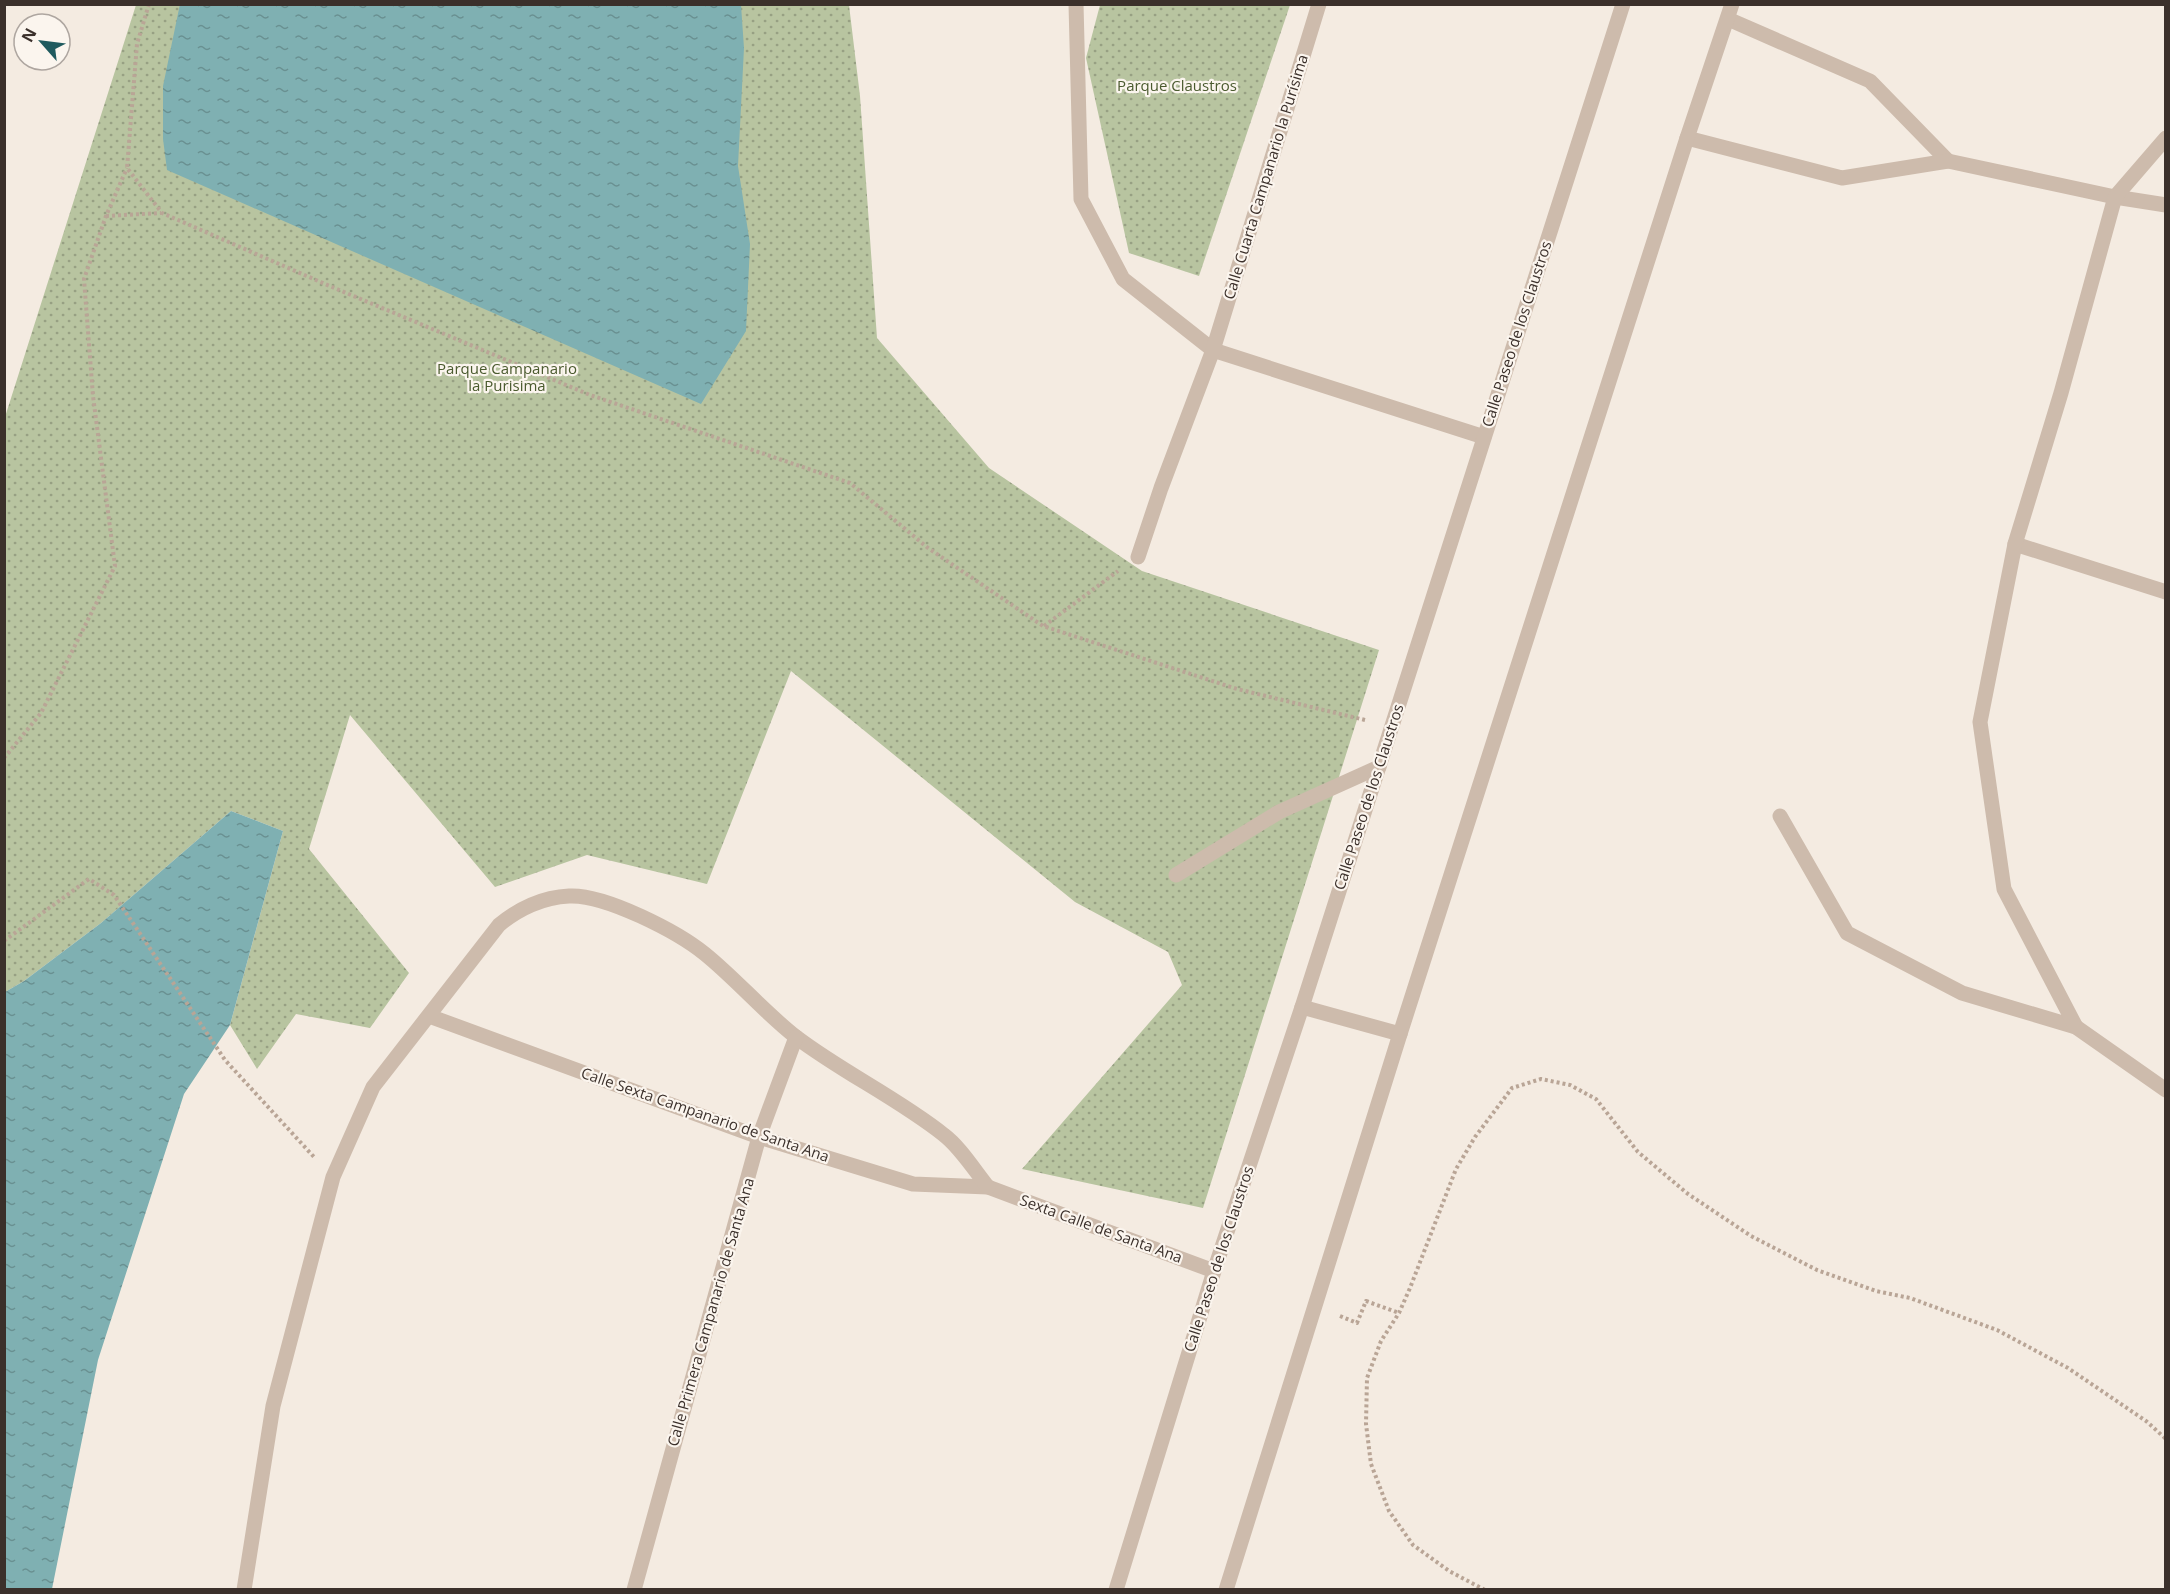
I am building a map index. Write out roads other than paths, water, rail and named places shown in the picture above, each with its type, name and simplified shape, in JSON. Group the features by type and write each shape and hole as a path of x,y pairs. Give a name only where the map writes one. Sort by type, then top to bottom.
{"street":[{"path":"1076,4 1081,199 1123,279 1213,350 1484,437"},
{"name":"Calle Cuarta Campanario la Purísima","path":"1137,557 1213,350 1318,4"},
{"name":"Calle Paseo de los Claustros","path":"1116,1590 1214,1271 1302,1007 1623,4"},
{"path":"1226,1590 1400,1034 1687,138 1730,12 1870,81 1948,160"},
{"path":"1687,138 1842,178 1948,160 2115,197 2166,205"},
{"path":"2076,1027 2004,889 1980,722 2015,544 2061,393 2115,197 2166,138"},
{"path":"2015,544 2166,592"},
{"path":"1176,875 1279,812 1379,767"},
{"path":"1780,816 1847,933 1962,993 2076,1027 2166,1090"},
{"path":"244,1590 273,1406 333,1177 374,1087 499,925 516,911 570,896 599,901 652,921 678,934 705,954 796,1037 946,1136 988,1187"},
{"path":"1302,1007 1400,1034"},
{"name":"Calle Sexta Campanario de Santa Ana","path":"429,1016 759,1137 913,1184 988,1187"},
{"name":"Calle Primera Campanario de Santa Ana","path":"634,1590 759,1137 796,1037"},
{"name":"Sexta Calle de Santa Ana","path":"988,1187 1214,1271"}],"water":[{"path":"180,4 741,5 744,48 738,166 750,244 746,331 701,404 167,170 163,139 163,86"},
{"path":"231,811 283,831 230,1025 184,1094 98,1360 52,1589 5,1589 5,992 24,981 101,923"}],"park label":[{"name":"Parque Claustros","path":"1177,86"},
{"name":"Parque Campanario la Purisima","path":"507,378"}]}
